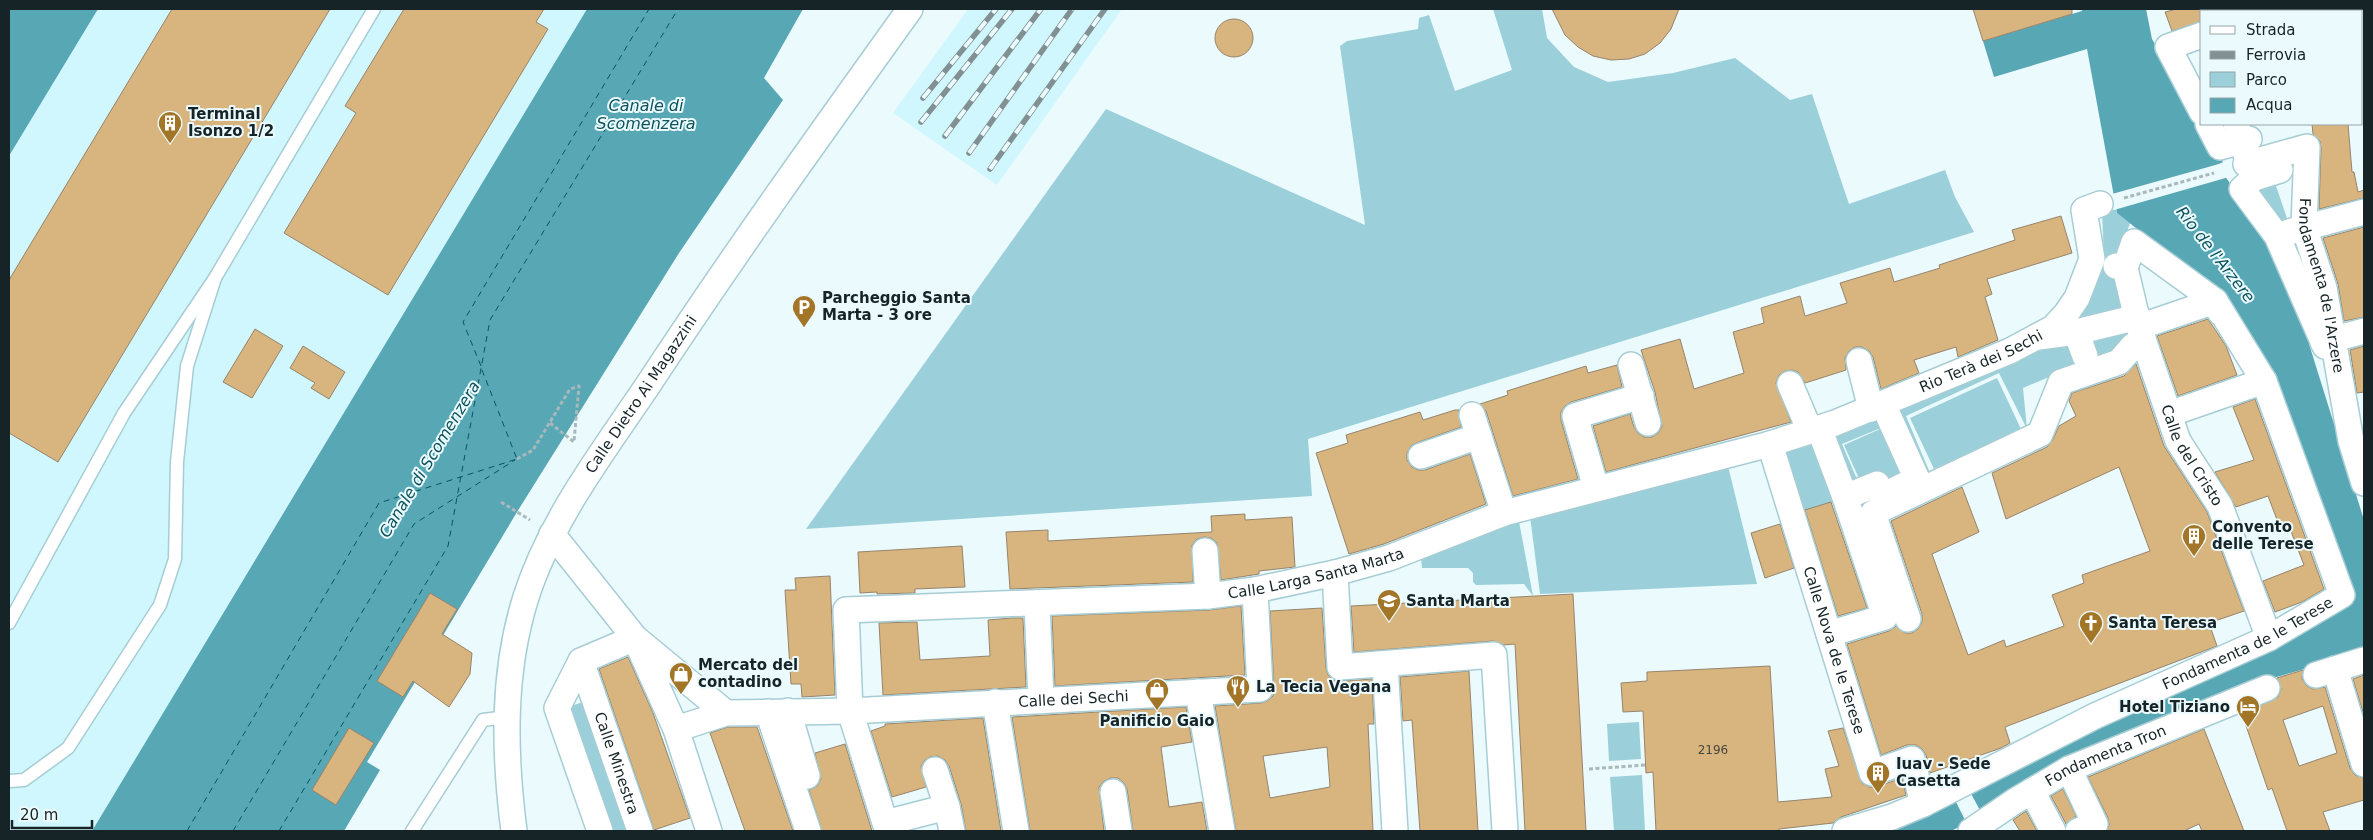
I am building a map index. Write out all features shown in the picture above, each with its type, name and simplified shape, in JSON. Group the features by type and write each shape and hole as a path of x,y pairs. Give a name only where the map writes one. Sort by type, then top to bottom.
{"street":[{"name":"Calle Dietro Ai Magazzini","path":"514,831 508,778 507,717 509,681 519,624 527,596 552,534 722,272 910,9"},
{"path":"2200,35 2168,47 2200,108"},
{"path":"2174,58 2200,50"},
{"path":"2212,131 2220,147 2244,129 2265,168 2304,227"},
{"name":"Fondamenta de l'Arzere","path":"2265,168 2308,147 2304,227 2313,291 2340,380 2351,441 2364,483"},
{"path":"2265,168 2242,189 2277,236 2313,291"},
{"name":"Rio Terà dei Sechi","path":"1770,444 1814,430 1877,406 2010,351 2053,328 2072,306 2081,290 2110,264 2084,210 2100,204"},
{"path":"2277,236 2364,212"},
{"path":"2110,264 2134,242 2215,301 2257,384 2169,414"},
{"name":"Calle del Cristo","path":"2110,264 2137,330 2178,441 2220,506 2269,638"},
{"path":"2037,338 2076,332 2137,330 2215,301"},
{"path":"1845,497 1876,484 1882,496 1900,493 2040,434 2061,382 2089,365 2119,362 2137,330"},
{"path":"2328,340 2364,331"},
{"path":"2076,332 2089,365"},
{"path":"1829,634 1885,617 1883,571 1873,513 1917,479 1877,406 1859,361"},
{"path":"1631,365 1648,423"},
{"path":"1790,384 1845,497 1908,619"},
{"name":"Fondamenta de le Terese","path":"1845,831 1892,817 1921,796 1991,768 2095,716 2269,638 2342,595 2257,384"},
{"path":"1596,488 1575,416 1641,396"},
{"path":"1421,456 1475,426 1510,516"},
{"name":"Calle Larga Santa Marta","path":"850,711 846,610 1208,596 1255,590 1335,573 1422,551 1510,516 1596,488 1770,444"},
{"name":"Calle Nova de le Terese","path":"1770,444 1872,773 1912,759 1921,796"},
{"path":"552,534 635,638 726,713"},
{"path":"1205,550 1208,596"},
{"path":"1335,573 1340,667 1494,655 1505,831"},
{"name":"Calle dei Sechi","path":"676,729 726,713 850,711 1260,689 1255,590"},
{"path":"1037,603 1041,700"},
{"path":"600,831 556,708 581,661 635,638"},
{"path":"635,638 676,729 709,831"},
{"path":"2364,660 2325,672 2364,764"},
{"name":"Calle Minestra","path":"581,661 640,831"},
{"path":"1385,664 1395,831"},
{"name":"Fondamenta Tron","path":"1975,826 2069,769 2267,688"},
{"path":"1198,692 1222,831"},
{"name":"Calle Minestra","path":"556,708 593,696"},
{"path":"995,702 1016,831"},
{"path":"850,711 885,823 947,807"},
{"path":"778,712 794,788 808,831"},
{"path":"2069,769 2095,824 2078,831"},
{"path":"934,770 947,807 952,831"},
{"path":"2032,791 2053,831"},
{"path":"1113,792 1119,831"}],"lane":[{"path":"9,623 124,413 215,278 374,9"},
{"path":"9,781 24,780 68,748 160,605 175,559 177,462 187,366 215,278"},
{"path":"412,831 483,720 507,717"}],"path":[{"path":"2100,204 2265,168"},
{"path":"518,459 533,450 570,389 579,386 574,441 550,422"},
{"path":"501,502 517,512"},
{"path":"1589,770 1646,766"}],"shaded area":[{"path":"98,9 587,9 92,831 9,831 9,156"},
{"path":"968,9 1122,9 997,185 893,113"}],"green space":[{"path":"1493,9 1542,9 1547,38 1574,67 1608,82 1673,73 1735,58 1790,100 1812,94 1849,204 1945,170 1955,197 1974,232 1308,439 1312,496 806,529 1106,109 1365,225 1340,46 1347,41 1418,29 1419,18 1429,15 1455,91 1512,70"},
{"path":"2274,180 2290,227 2278,231 2251,186"},
{"path":"2116,209 2117,213 2130,223 2117,262 2104,257 2102,213"},
{"path":"2104,267 2114,271 2126,308 2064,330 2086,304"},
{"path":"2132,322 2134,333 2112,353 2092,361 2080,334"},
{"path":"2071,336 2080,364 2023,388 2027,429 1999,373 1906,416 1930,473 1921,477 1890,411"},
{"path":"1997,378 2021,429 1934,469 1910,418"},
{"path":"1883,413 1888,425 1842,444 1859,484 1847,489 1825,437"},
{"path":"1889,425 1912,477 1861,483 1844,445"},
{"path":"1818,436 1841,499 1800,512 1778,449"},
{"path":"1728,466 1757,584 1540,594 1530,516"},
{"path":"1518,516 1533,596 1524,584 1476,585 1473,582 1473,573 1468,568 1422,568 1421,557"},
{"path":"591,699 638,831 607,831 563,709"},
{"path":"1639,722 1641,759 1609,761 1607,724"},
{"path":"1642,775 1645,831 1614,831 1610,777"}],"water":[{"path":"9,9 98,9 9,156"},
{"name":"Canale di Scomenzera","path":"587,9 803,9 764,78 783,100 679,253 517,512 367,762 380,770 344,831 92,831"},
{"name":"Rio de l'Arzere","path":"2082,9 2146,9 2152,39 2223,162 2217,165 2274,245 2314,341 2309,344 2364,520 2364,652 2266,680 1951,831 1877,831 2048,746 2283,642 2349,606 2343,585 2227,300 2117,213 2087,49 1994,77 1983,41 2082,11"}],"pier":[{"path":"2226,162 2221,166 2229,177 2114,210 2112,194"},
{"path":"1967,786 1983,816 1967,824 1952,794"}],"building":[{"name":"Terminal Isonzo 1/2","path":"172,9 330,9 58,462 9,433 9,280"},
{"path":"404,9 544,9 536,22 548,29 388,295 284,233 356,113 345,106"},
{"path":"1552,9 1679,9 1671,29 1660,43 1645,54 1629,59 1611,60 1593,56 1578,47 1565,35"},
{"path":"1973,9 2072,9 2072,14 1983,41"},
{"path":"2177,9 2202,9 2200,10 2200,22 2172,31 2165,12"},
{"path":"1234,19 1247,25 1253,38 1247,51 1234,57 1221,51 1215,38 1221,25"},
{"path":"2312,125 2348,125 2352,172 2354,172 2358,192 2364,190 2364,198 2319,209 2321,148 2320,141 2313,134"},
{"path":"2061,216 2072,253 1987,279 1992,294 1985,297 1998,340 1958,357 1956,347 1914,360 1919,373 1881,389 1873,357 1869,351 1862,347 1855,347 1849,351 1845,358 1846,370 1805,383 1798,372 1792,370 1785,371 1779,375 1776,383 1791,422 1606,472 1593,426 1630,414 1634,427 1644,437 1652,437 1662,427 1655,392 1641,350 1680,339 1694,389 1744,373 1733,332 1764,323 1761,308 1800,296 1805,316 1847,303 1840,283 1890,268 1894,282 1940,268 1939,265 2015,240 2012,230"},
{"path":"2364,227 2364,317 2344,321 2338,284 2323,238"},
{"path":"2208,319 2226,346 2237,375 2178,396 2157,336"},
{"path":"255,329 283,346 252,398 223,382"},
{"path":"303,346 345,372 329,399 311,388 315,383 290,368"},
{"path":"2364,346 2364,392 2357,393 2350,350"},
{"name":"Convento delle Terese","path":"2136,364 2164,446 2207,512 2244,611 2209,623 2217,646 2005,727 2010,743 2001,748 1930,773 1926,755 1916,745 1907,745 1881,755 1847,644 1889,631 1896,626 1905,633 1912,633 1918,629 1922,622 1922,614 1891,521 1962,487 1979,532 1932,554 1968,655 2004,640 2006,647 2064,626 2052,595 2084,583 2082,575 2150,551 2119,467 2006,519 1992,473 2047,447 2059,426 2076,416 2069,401 2072,393 2124,376"},
{"path":"1617,365 1622,387 1571,402 1561,412 1561,420 1578,479 1513,496 1486,411 1480,404 1508,395 1507,391 1586,366 1588,373"},
{"path":"2255,399 2324,589 2302,602 2275,612 2263,581 2304,565 2287,521 2279,525 2268,496 2236,507 2215,472 2254,460 2233,407"},
{"path":"1459,410 1461,427 1411,446 1407,453 1407,460 1412,467 1418,470 1425,470 1470,454 1486,504 1384,544 1349,554 1316,453 1348,443 1346,435 1420,412 1423,420"},
{"path":"1831,502 1867,608 1838,616 1805,510"},
{"path":"1245,514 1245,520 1292,517 1295,567 1259,571 1259,574 1221,580 1217,543 1211,538 1204,537 1197,539 1192,545 1193,582 1010,589 1006,532 1048,530 1048,541 1212,532 1211,516"},
{"path":"1780,524 1794,568 1765,578 1751,533"},
{"path":"962,546 965,587 915,589 915,593 860,593 858,552"},
{"path":"830,576 835,695 802,697 801,684 791,684 785,590 796,590 795,578"},
{"path":"430,593 457,609 442,634 472,653 470,674 449,707 413,681 403,697 377,681"},
{"path":"1573,594 1586,831 1525,831 1515,644 1503,645 1493,641 1354,652 1351,606"},
{"path":"1241,606 1245,675 1055,686 1052,616 1209,610"},
{"path":"1322,608 1328,675 1334,680 1341,681 1372,679 1374,724 1368,724 1373,831 1236,831 1215,706 1261,703 1273,696 1270,611","holes":["1327,747 1330,787 1270,798 1263,756"]},
{"path":"1023,618 1026,687 883,695 879,623 917,622 920,660 990,656 988,620"},
{"path":"628,657 653,713 690,818 654,830 599,669"},
{"path":"1770,666 1778,802 1832,797 1825,769 1839,766 1828,731 1843,728 1862,783 1869,787 1876,787 1902,778 1906,795 1841,817 1833,823 1779,829 1779,831 1656,831 1653,772 1646,773 1643,711 1623,712 1621,683 1647,681 1647,672"},
{"path":"2303,670 2302,679 2307,686 2313,689 2325,687 2350,768 2355,775 2364,778 2364,800 2323,812 2330,831 2287,831 2272,788 2268,790 2242,714 2278,697 2281,689 2277,678","holes":["2323,706 2337,753 2299,766 2283,720"]},
{"path":"1469,671 1478,831 1420,831 1412,720 1403,721 1400,677"},
{"path":"2364,675 2364,716 2353,679"},
{"path":"1186,707 1192,742 1161,747 1169,807 1202,802 1207,831 1133,831 1127,789 1118,778 1111,778 1104,781 1099,787 1104,831 1030,831 1012,717"},
{"path":"983,718 1001,831 966,831 961,804 949,766 945,760 938,756 930,757 924,761 921,767 926,787 892,797 871,731 885,726 885,724"},
{"path":"728,727 757,727 793,831 745,831 710,733"},
{"path":"349,728 374,743 336,805 312,790"},
{"path":"2204,729 2244,831 2202,831 2199,824 2184,831 2107,831 2109,825 2108,818 2088,777"},
{"path":"845,744 872,831 822,831 809,790 817,786 821,779 815,753"},
{"path":"2063,789 2076,816 2066,824 2051,796"},
{"path":"2026,811 2037,831 2020,831 2013,820"}],"ferry route":[{"path":"481,366 463,322 649,9"},
{"path":"279,831 448,546 490,320 678,9"},
{"path":"482,370 517,459"},
{"path":"187,831 379,503 517,459"},
{"path":"233,831 414,524 515,460"}],"railway":[{"path":"923,98 996,9"},
{"path":"921,122 1012,9"},
{"path":"945,136 1041,9"},
{"path":"969,153 1072,9"},
{"path":"990,169 1105,9"}],"place":[{"name":"Terminal Isonzo 1/2","path":"170,144"},
{"name":"Parcheggio Santa Marta - 3 ore","path":"804,328"},
{"name":"Convento delle Terese","path":"2194,557"},
{"name":"Santa Marta","path":"1389,622"},
{"name":"Santa Teresa","path":"2091,644"},
{"name":"Mercato del contadino","path":"681,695"},
{"name":"La Tecia Vegana","path":"1238,708"},
{"name":"Panificio Gaio","path":"1157,711"},
{"name":"Hotel Tiziano","path":"2248,728"},
{"name":"Iuav - Sede Casetta","path":"1878,794"}]}
